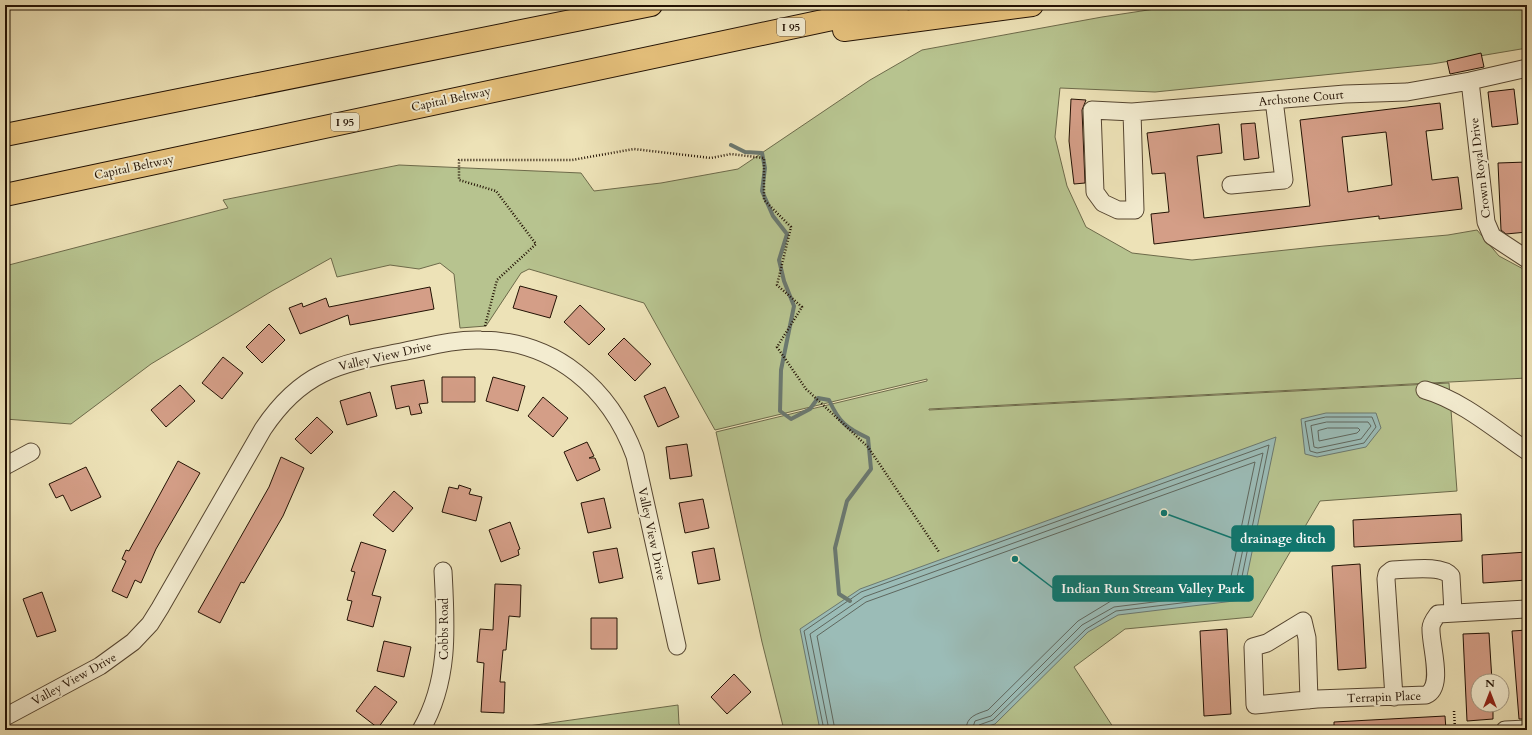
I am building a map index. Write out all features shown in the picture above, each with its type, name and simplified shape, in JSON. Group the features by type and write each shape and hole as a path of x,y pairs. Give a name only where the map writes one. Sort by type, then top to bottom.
{"highway":[{"path":"483,40 599,5"},
{"path":"5,135 651,5"},
{"name":"Capital Beltway","path":"5,195 898,5"},
{"path":"684,50 1032,5"}],"street":[{"name":"Archstone Court","path":"1132,112 1135,210 1118,210 1103,203 1095,192 1092,110 1132,112 1345,94 1407,92 1470,81 1527,68"},
{"name":"Crown Royal Drive","path":"1470,81 1486,222 1492,236 1527,259"},
{"path":"1231,185 1284,180 1274,100"},
{"name":"Valley View Drive","path":"5,717 100,666 134,642 150,624 160,608 263,429 278,409 298,389 320,374 350,362 447,343 482,340 521,345 560,361 591,385 617,416 628,437 635,456 677,646"},
{"path":"1425,390 1440,394 1527,450"},
{"path":"5,466 31,452"},
{"path":"1394,696 1386,579 1387,574 1392,570 1442,569 1448,572 1452,576 1452,612"},
{"name":"Cobbs Road","path":"421,730 438,691 444,661 446,624 443,571"},
{"name":"Terrapin Place","path":"1309,700 1307,638 1303,621 1267,643 1253,647 1255,705 1309,700 1426,696 1433,690 1436,681 1431,626 1438,614 1452,612 1527,609"},
{"path":"1505,730 1527,729"}],"path":[{"path":"482,340 498,280 536,244 496,191 459,180 459,160 572,160 634,149 711,158 731,154 764,158 764,200 791,227 776,286 802,307 776,347 806,389 868,447 939,552"},
{"path":"1454,711 1454,729 1464,730"}],"green space":[{"path":"1181,5 1527,5 1527,48 1432,64 1155,92 1060,88 1055,137 1067,186 1086,227 1132,253 1192,260 1448,235 1477,230 1499,256 1527,271 1527,378 929,409 1449,383 1457,491 1320,501 1252,617 1125,629 1074,667 1115,730 784,730 762,642 716,432 927,381 927,379 715,430 644,303 529,269 521,273 486,326 460,328 454,274 440,263 419,269 390,265 337,277 331,258 272,291 151,364 71,424 5,419 5,266 228,208 223,200 399,165 581,173 594,191 661,183 738,169 870,80 922,50 1102,17"},
{"path":"678,705 679,724 684,730 500,730"}],"water":[{"path":"1326,413 1376,413 1381,428 1366,447 1317,457 1305,454 1301,419"},
{"path":"1276,437 1242,600 1118,615 1088,632 995,724 974,730 820,730 800,629 860,589"}],"building":[{"path":"1481,53 1484,67 1450,74 1447,61"},
{"path":"1514,89 1518,124 1492,127 1488,92"},
{"path":"1071,99 1086,100 1082,110 1085,183 1074,184 1069,141"},
{"path":"1440,103 1443,129 1426,131 1432,180 1458,177 1462,209 1379,219 1379,216 1154,244 1151,214 1169,212 1165,173 1152,174 1147,133 1219,124 1222,153 1197,156 1204,218 1310,206 1300,120","holes":["1386,132 1392,185 1348,192 1342,137"]},
{"path":"1255,123 1259,158 1244,160 1241,124"},
{"path":"1527,162 1527,232 1506,234 1501,230 1498,163"},
{"path":"520,286 557,296 550,318 513,308"},
{"path":"430,287 434,309 350,325 348,315 300,334 289,308 302,303 303,307 326,298 329,307"},
{"path":"580,305 605,329 589,345 564,322"},
{"path":"269,324 285,340 262,363 246,347"},
{"path":"624,338 651,364 635,381 608,354"},
{"path":"223,357 243,373 222,399 202,383"},
{"path":"442,377 475,377 475,402 442,402"},
{"path":"493,377 525,386 518,411 486,401"},
{"path":"424,380 428,403 419,404 422,413 411,415 409,406 396,409 391,386"},
{"path":"180,385 195,401 166,427 151,410"},
{"path":"665,387 679,417 658,427 644,396"},
{"path":"370,392 377,416 347,425 340,401"},
{"path":"543,397 568,418 553,437 528,416"},
{"path":"317,417 333,432 311,454 295,439"},
{"path":"587,442 594,456 589,458 595,458 600,470 577,481 564,452"},
{"path":"687,444 692,476 670,479 666,447"},
{"path":"281,457 304,468 283,516 244,583 241,582 220,623 198,612 269,487"},
{"path":"178,461 200,473 156,549 141,583 135,580 127,598 112,591 126,561 122,559 126,550 129,551"},
{"path":"86,467 101,497 71,511 63,495 56,498 49,484"},
{"path":"459,485 471,489 469,494 482,497 476,521 442,512 449,487 458,489"},
{"path":"394,491 413,508 393,532 373,515"},
{"path":"604,498 611,528 588,533 581,503"},
{"path":"703,499 709,528 685,533 679,503"},
{"path":"1461,514 1462,541 1354,547 1353,520"},
{"path":"510,522 520,549 518,550 519,555 501,562 489,530"},
{"path":"361,542 386,550 372,595 381,597 373,627 347,620 352,601 347,600 355,572 351,571"},
{"path":"617,548 623,578 599,583 593,552"},
{"path":"714,548 720,580 698,584 692,552"},
{"path":"1527,552 1527,580 1483,583 1482,555"},
{"path":"1360,564 1366,668 1338,670 1332,566"},
{"path":"495,584 521,585 520,617 509,616 506,650 503,650 500,682 505,682 504,713 481,712 484,663 477,662 480,629 493,630"},
{"path":"42,592 56,631 37,637 23,599"},
{"path":"591,618 617,618 617,649 591,649"},
{"path":"1227,629 1231,714 1204,716 1200,631"},
{"path":"1527,630 1527,719 1519,719 1512,631"},
{"path":"1489,633 1492,673 1470,673 1470,713 1493,713 1493,719 1467,721 1463,634"},
{"path":"384,641 411,647 404,677 377,671"},
{"path":"734,674 751,692 727,714 711,697"},
{"path":"375,686 397,702 378,728 356,711"},
{"path":"1445,716 1446,730 1334,730 1334,722"}],"waterway":[{"path":"731,145 745,152 762,153 765,168 762,191 773,216 787,234 779,260 784,281 794,306 781,370 780,411 791,419 810,409 818,398 829,400 836,414 844,424 868,438 871,469 847,501 835,548 839,594 850,601"}],"place":[{"name":"drainage ditch","path":"1164,513"},
{"name":"Indian Run Stream Valley Park","path":"1015,559"}]}
